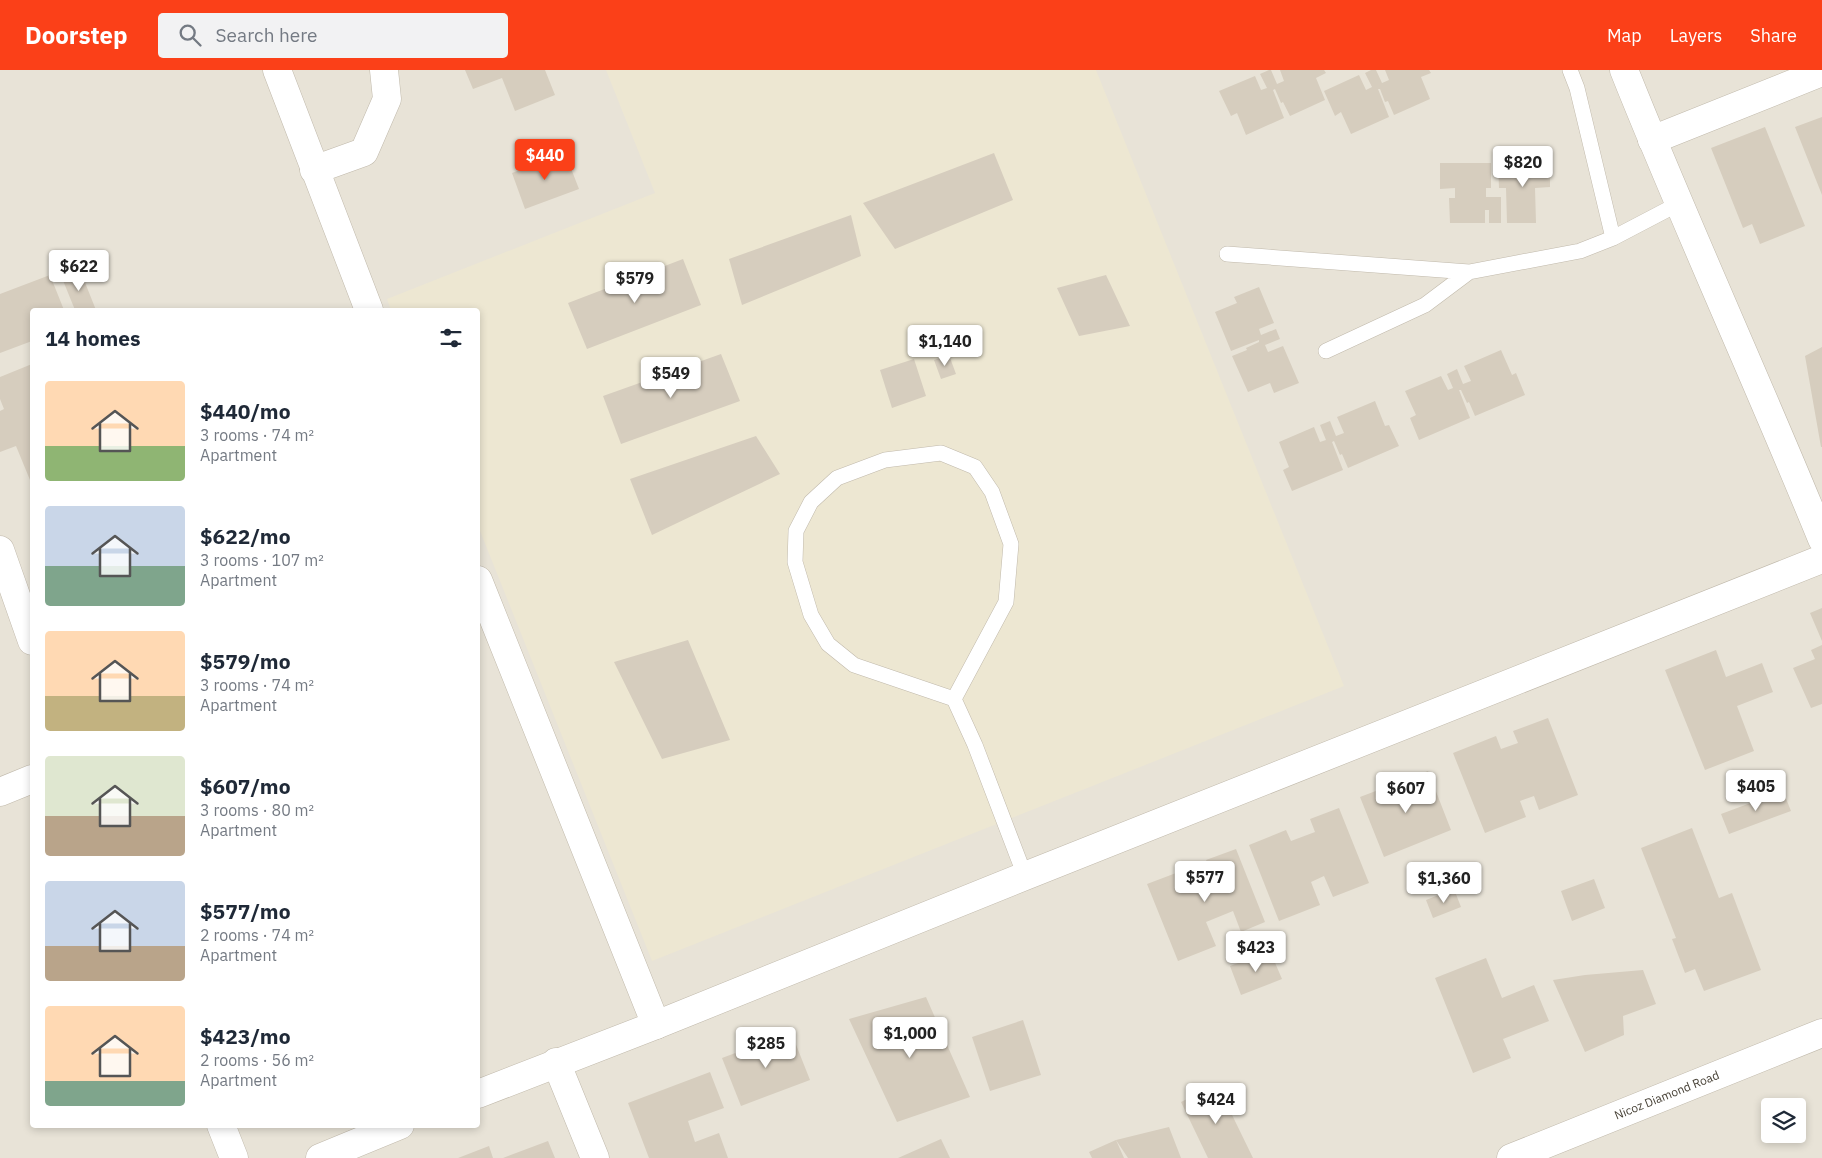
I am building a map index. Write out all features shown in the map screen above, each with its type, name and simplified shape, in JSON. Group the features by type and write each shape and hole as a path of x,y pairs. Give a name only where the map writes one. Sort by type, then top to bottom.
{"street":[{"path":"276,70 368,308"},
{"path":"314,170 364,152 387,99 384,70"},
{"path":"1624,70 1678,204 1774,423 1822,539"},
{"path":"1652,140 1822,72"},
{"path":"0,550 30,635"},
{"path":"480,1093 556,1062 656,1025 1025,876 1822,560"},
{"path":"480,585 656,1025"},
{"path":"0,792 30,780"},
{"name":"Nicoz Diamond Road","path":"1511,1158 1822,1033"},
{"path":"556,1062 595,1158"},
{"path":"222,1128 234,1158"},
{"path":"320,1158 393,1128"}],"lane":[{"path":"1570,70 1577,88 1612,238"},
{"path":"1227,254 1469,272 1580,251 1612,238 1678,204"},
{"path":"1326,351 1425,305 1469,272"},
{"path":"954,699 1006,602 1011,544 992,492 976,467 941,453 884,460 837,478 811,502 796,531 795,562 811,615 828,644 854,665 954,699 976,745 1025,876"}],"shaded area":[{"path":"0,70 1822,70 1822,1158 0,1158"},
{"path":"606,70 1096,70 1344,686 652,961 480,531 480,308 390,308 387,299 655,193"}],"building":[{"path":"465,70 545,70 555,95 515,111 502,78 473,89"},
{"path":"1271,70 1277,84 1284,81 1280,70 1324,70 1326,73 1316,78 1325,100 1290,116 1283,102 1281,103 1275,89 1273,90 1284,118 1246,135 1237,113 1231,116 1219,91 1255,76 1261,90 1267,88 1260,74"},
{"path":"1376,70 1382,83 1389,80 1385,70 1429,70 1431,73 1421,77 1430,99 1394,115 1388,101 1385,102 1380,89 1378,89 1389,117 1351,134 1341,112 1335,116 1324,91 1359,75 1366,90 1372,87 1365,73"},
{"path":"1822,117 1822,195 1795,127"},
{"path":"1765,127 1805,226 1760,244 1752,224 1743,228 1711,148"},
{"path":"565,153 579,189 525,209 512,173"},
{"path":"994,153 1013,200 895,249 863,203"},
{"path":"1550,162 1550,187 1535,188 1536,223 1507,223 1506,188 1499,188 1498,163"},
{"path":"1440,163 1491,163 1491,188 1486,188 1486,197 1501,197 1501,223 1489,223 1489,210 1485,210 1485,223 1450,223 1449,198 1455,198 1455,188 1440,189"},
{"path":"851,215 861,256 742,305 729,259"},
{"path":"683,259 701,305 587,349 568,303"},
{"path":"80,270 95,308 74,308 62,278"},
{"path":"50,275 63,308 30,308 30,342 0,353 0,294"},
{"path":"1106,275 1130,326 1079,336 1057,288"},
{"path":"1259,287 1274,323 1259,329 1261,335 1276,329 1280,339 1265,345 1268,352 1283,346 1299,383 1274,393 1270,383 1248,392 1232,356 1247,350 1246,348 1259,342 1259,340 1231,351 1215,312 1237,303 1234,297"},
{"path":"1822,347 1822,447 1821,447 1805,356"},
{"path":"1501,350 1512,375 1516,373 1525,395 1475,416 1469,402 1467,403 1461,390 1459,390 1470,418 1419,440 1410,418 1416,415 1405,391 1441,376 1448,390 1453,388 1447,374 1457,369 1463,384 1471,381 1464,366"},
{"path":"721,354 740,401 621,444 603,396"},
{"path":"949,355 956,374 941,379 934,360"},
{"path":"914,359 926,396 892,408 880,370"},
{"path":"30,365 30,480 16,446 0,452 0,411 4,409 0,399 0,377"},
{"path":"1375,401 1385,426 1389,425 1399,446 1348,468 1334,441 1332,442 1343,470 1292,491 1283,470 1289,467 1279,442 1314,427 1320,442 1326,440 1320,425 1330,421 1336,436 1344,433 1337,417"},
{"path":"756,436 780,474 652,535 630,479"},
{"path":"1822,608 1822,641 1810,613"},
{"path":"688,640 730,740 662,759 614,662"},
{"path":"1822,645 1822,704 1811,708 1793,668 1815,659 1811,650"},
{"path":"1716,650 1726,677 1762,663 1773,692 1737,706 1754,751 1705,770 1665,670"},
{"path":"1548,718 1578,795 1539,810 1534,796 1520,801 1526,817 1485,833 1453,753 1496,736 1501,749 1518,743 1513,731"},
{"path":"1428,771 1451,830 1384,857 1360,797"},
{"path":"1783,791 1791,811 1729,834 1721,814"},
{"path":"1339,808 1369,883 1333,897 1324,876 1311,882 1320,905 1279,921 1249,845 1286,830 1291,841 1315,832 1310,819"},
{"path":"1692,828 1719,898 1732,893 1761,970 1704,991 1695,969 1685,973 1672,939 1676,938 1641,848"},
{"path":"1236,849 1265,922 1241,932 1233,911 1206,922 1216,946 1178,961 1147,884 1184,870 1188,878 1210,869 1206,860"},
{"path":"1594,879 1605,908 1572,921 1561,891"},
{"path":"1454,889 1461,907 1433,918 1426,900"},
{"path":"1270,951 1282,979 1241,995 1230,966"},
{"path":"1486,958 1502,998 1534,985 1549,1021 1503,1039 1511,1058 1473,1073 1435,978"},
{"path":"1643,970 1656,1004 1623,1016 1624,1035 1585,1052 1553,980"},
{"path":"926,997 970,1097 897,1122 849,1019"},
{"path":"1023,1020 1041,1075 990,1091 972,1037"},
{"path":"791,1032 810,1080 741,1106 722,1058"},
{"path":"710,1072 724,1108 688,1121 695,1142 719,1133 728,1158 649,1158 628,1103"},
{"path":"1217,1084 1253,1158 1208,1158 1181,1102"},
{"path":"1169,1127 1181,1158 1128,1158 1116,1140"},
{"path":"941,1139 950,1158 898,1158"},
{"path":"1116,1140 1124,1158 1092,1158 1089,1152"},
{"path":"548,1141 555,1158 503,1158"},
{"path":"489,1146 493,1158 458,1158"}]}
